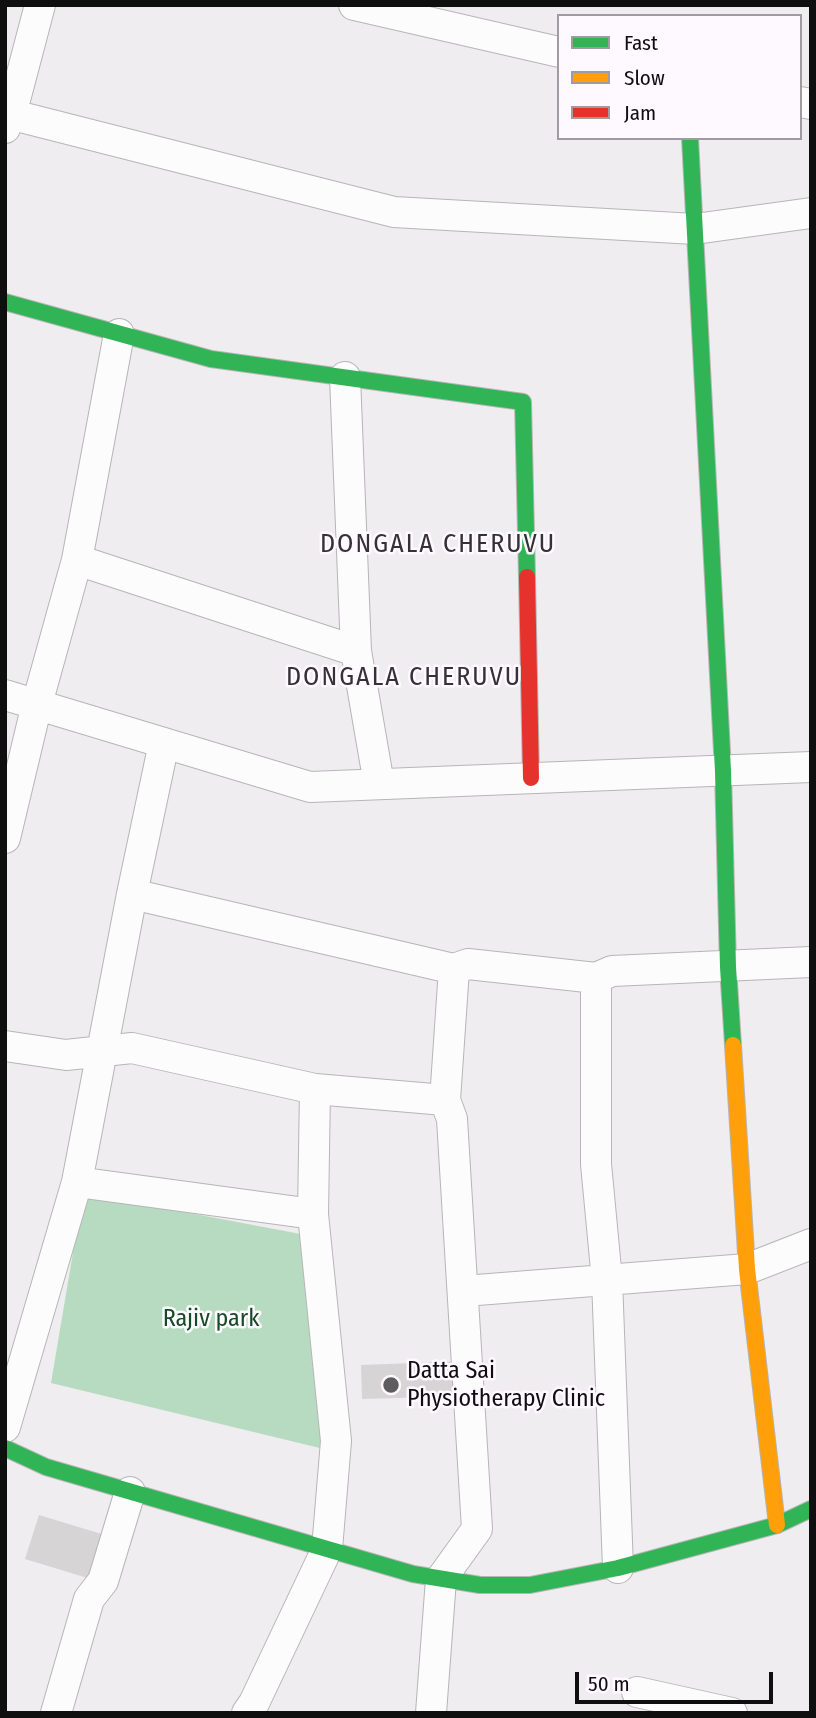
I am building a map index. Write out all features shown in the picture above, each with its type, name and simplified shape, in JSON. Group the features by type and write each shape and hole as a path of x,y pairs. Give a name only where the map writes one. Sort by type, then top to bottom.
{"street":[{"path":"40,5 7,119 394,212 695,229 811,213"},
{"path":"354,5 557,52"},
{"path":"690,140 723,771 729,967 747,1269 777,1525"},
{"path":"5,302 211,359 523,401 531,778"},
{"path":"5,838 37,704 77,560 119,334"},
{"path":"345,377 356,651 379,784"},
{"path":"77,560 356,651"},
{"path":"5,695 310,787 811,767"},
{"path":"5,1427 77,1182 164,743"},
{"path":"132,894 454,969 468,964 596,978 612,971 811,961"},
{"path":"431,1713 441,1579 477,1530 452,1119 445,1100 454,969"},
{"path":"596,978 596,1164 607,1280 618,1568"},
{"path":"5,1046 66,1055 132,1048 315,1089 445,1100"},
{"path":"247,1713 327,1549 336,1441 313,1214 315,1089"},
{"path":"77,1182 313,1214"},
{"path":"464,1291 747,1269 811,1244"},
{"path":"5,1448 46,1467 413,1574 480,1585 530,1584 618,1568 777,1525 811,1509"},
{"path":"56,1713 89,1599 103,1581 130,1492"},
{"path":"637,1692 732,1713"}],"green space":[{"name":"Rajiv park","path":"83,1193 306,1235 324,1449 51,1383"}],"building":[{"path":"467,1361 468,1396 362,1399 361,1365"},
{"path":"39,1515 108,1536 94,1580 25,1559"}],"traffic: fast":[{"path":"690,140 723,771 728,967 733,1045"},
{"path":"5,302 211,359 523,402 527,577"},
{"path":"5,1448 46,1467 413,1574 480,1585 530,1585 618,1568 777,1525 811,1509"}],"traffic: slow":[{"path":"733,1045 747,1269 777,1525"}],"traffic: jam":[{"path":"527,577 531,778"}],"place":[{"name":"Datta Sai Physiotherapy Clinic","path":"391,1385"}],"district":[{"name":"DONGALA CHERUVU","path":"438,545"},
{"name":"DONGALA CHERUVU","path":"404,678"}]}
